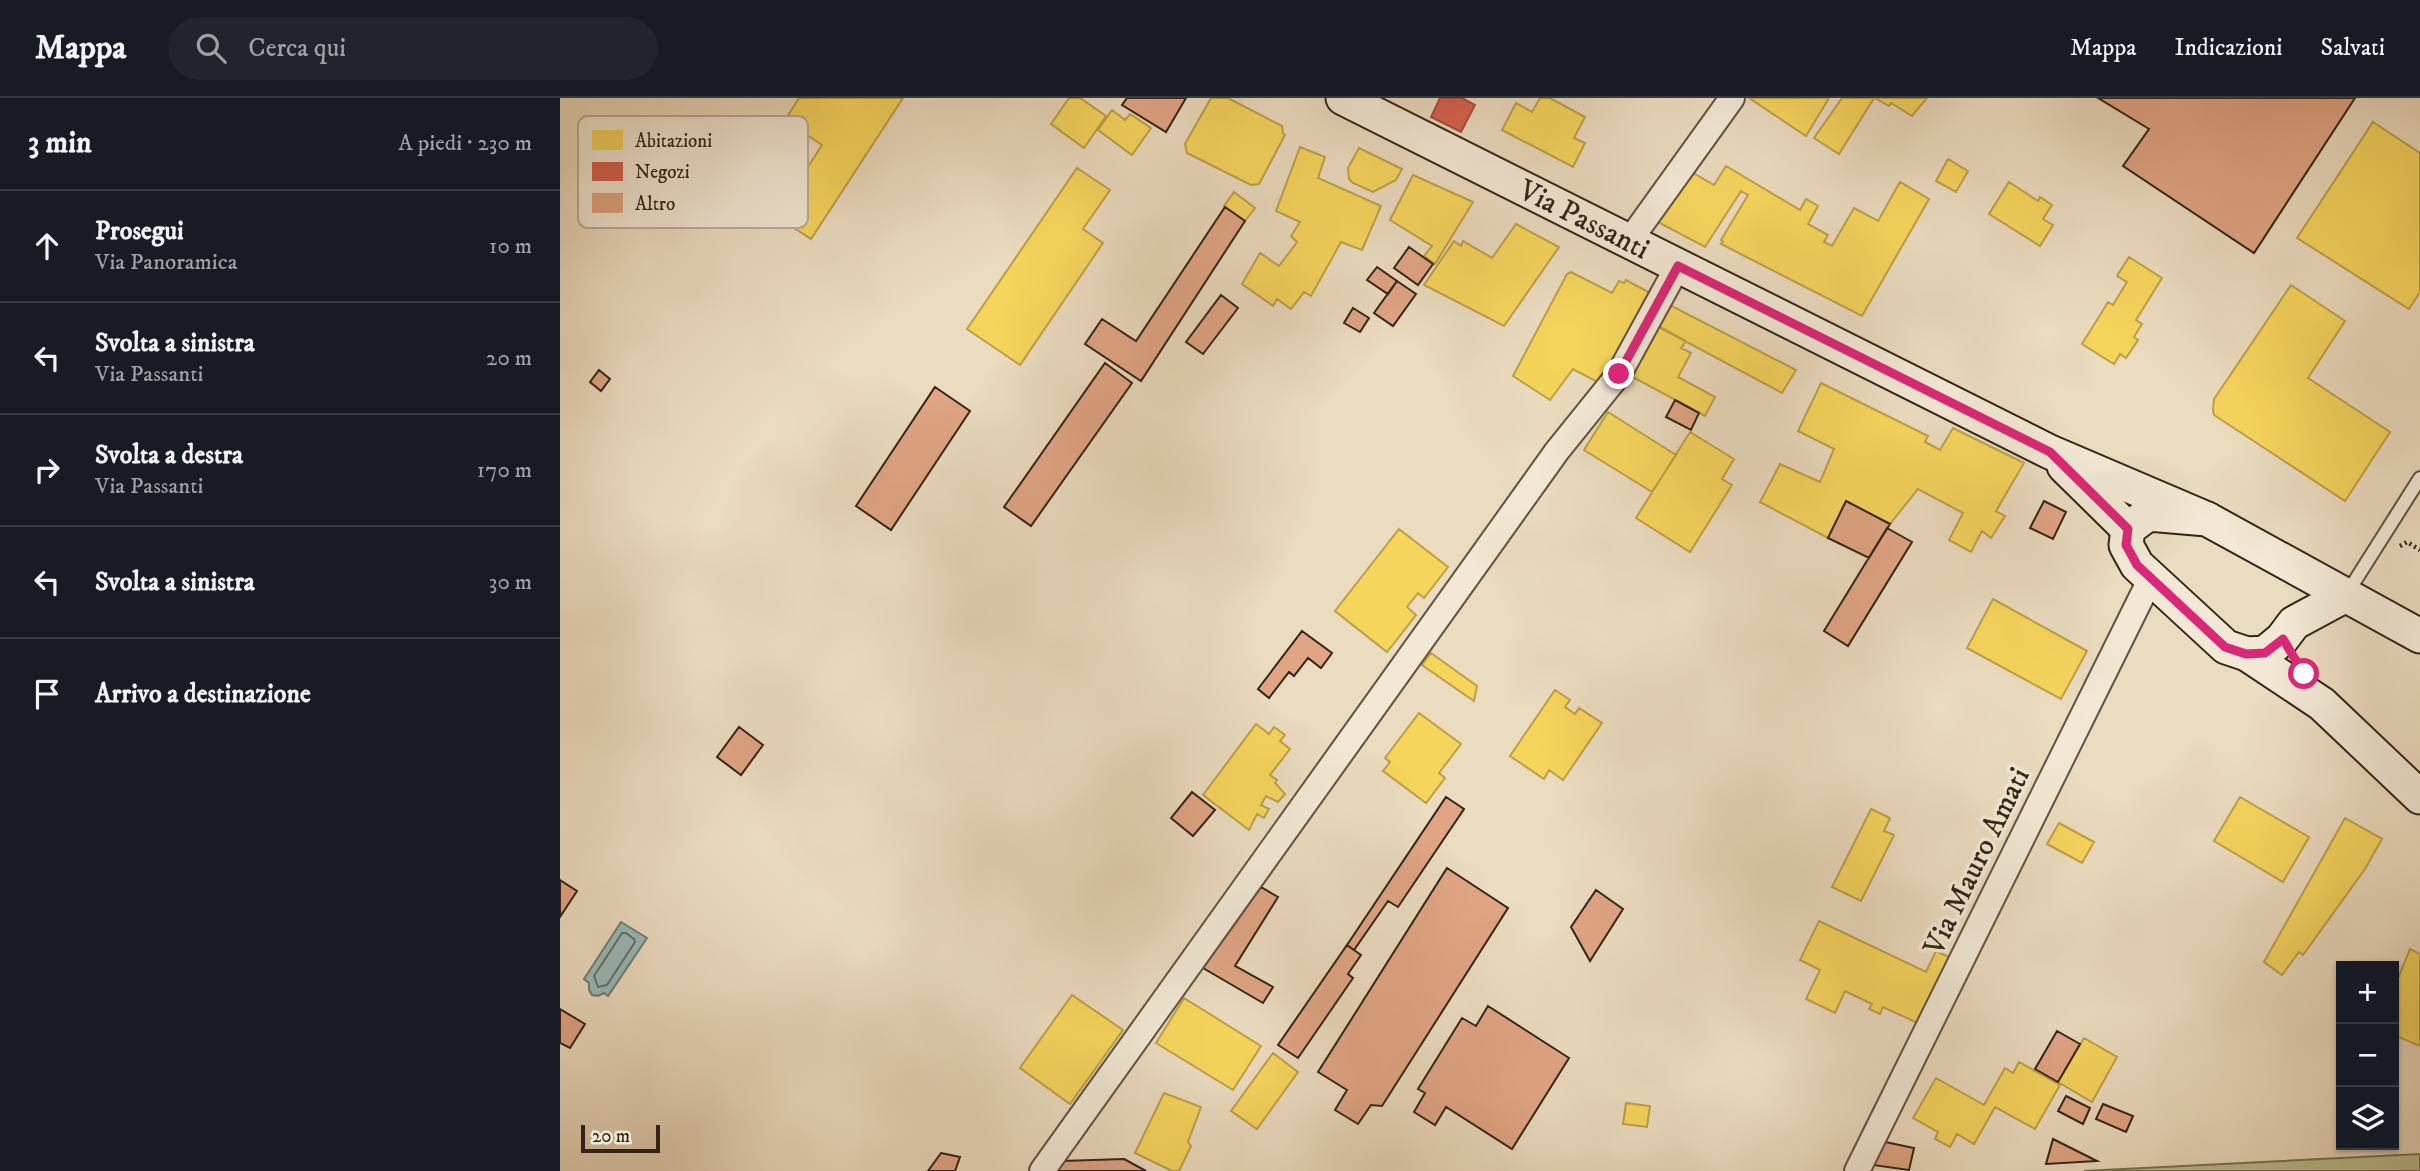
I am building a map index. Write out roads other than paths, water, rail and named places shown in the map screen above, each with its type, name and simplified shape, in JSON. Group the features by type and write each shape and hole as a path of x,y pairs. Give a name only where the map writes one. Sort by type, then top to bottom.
{"main road":[{"name":"Via Passanti","path":"1343,98 2050,452 2207,519 2420,636"},
{"name":"Via Passanti","path":"2050,452 2128,529 2148,514 2207,519"},
{"path":"2128,529 2126,545 2137,565 2225,647 2246,654 2322,704 2420,797"},
{"name":"Via Passanti","path":"2252,544 2290,589 2288,631"},
{"path":"2246,654 2265,653 2288,631 2346,595"},
{"path":"2288,631 2322,704"}],"street":[{"path":"1630,240 1732,98"},
{"path":"1042,1171 1557,451 1619,374 1678,266"},
{"name":"Via Mauro Amati","path":"1857,1171 2151,578"}],"lane":[{"path":"2346,595 2420,478"}],"water":[{"path":"621,922 647,938 608,996 604,993 592,995 589,983 584,979"}]}
